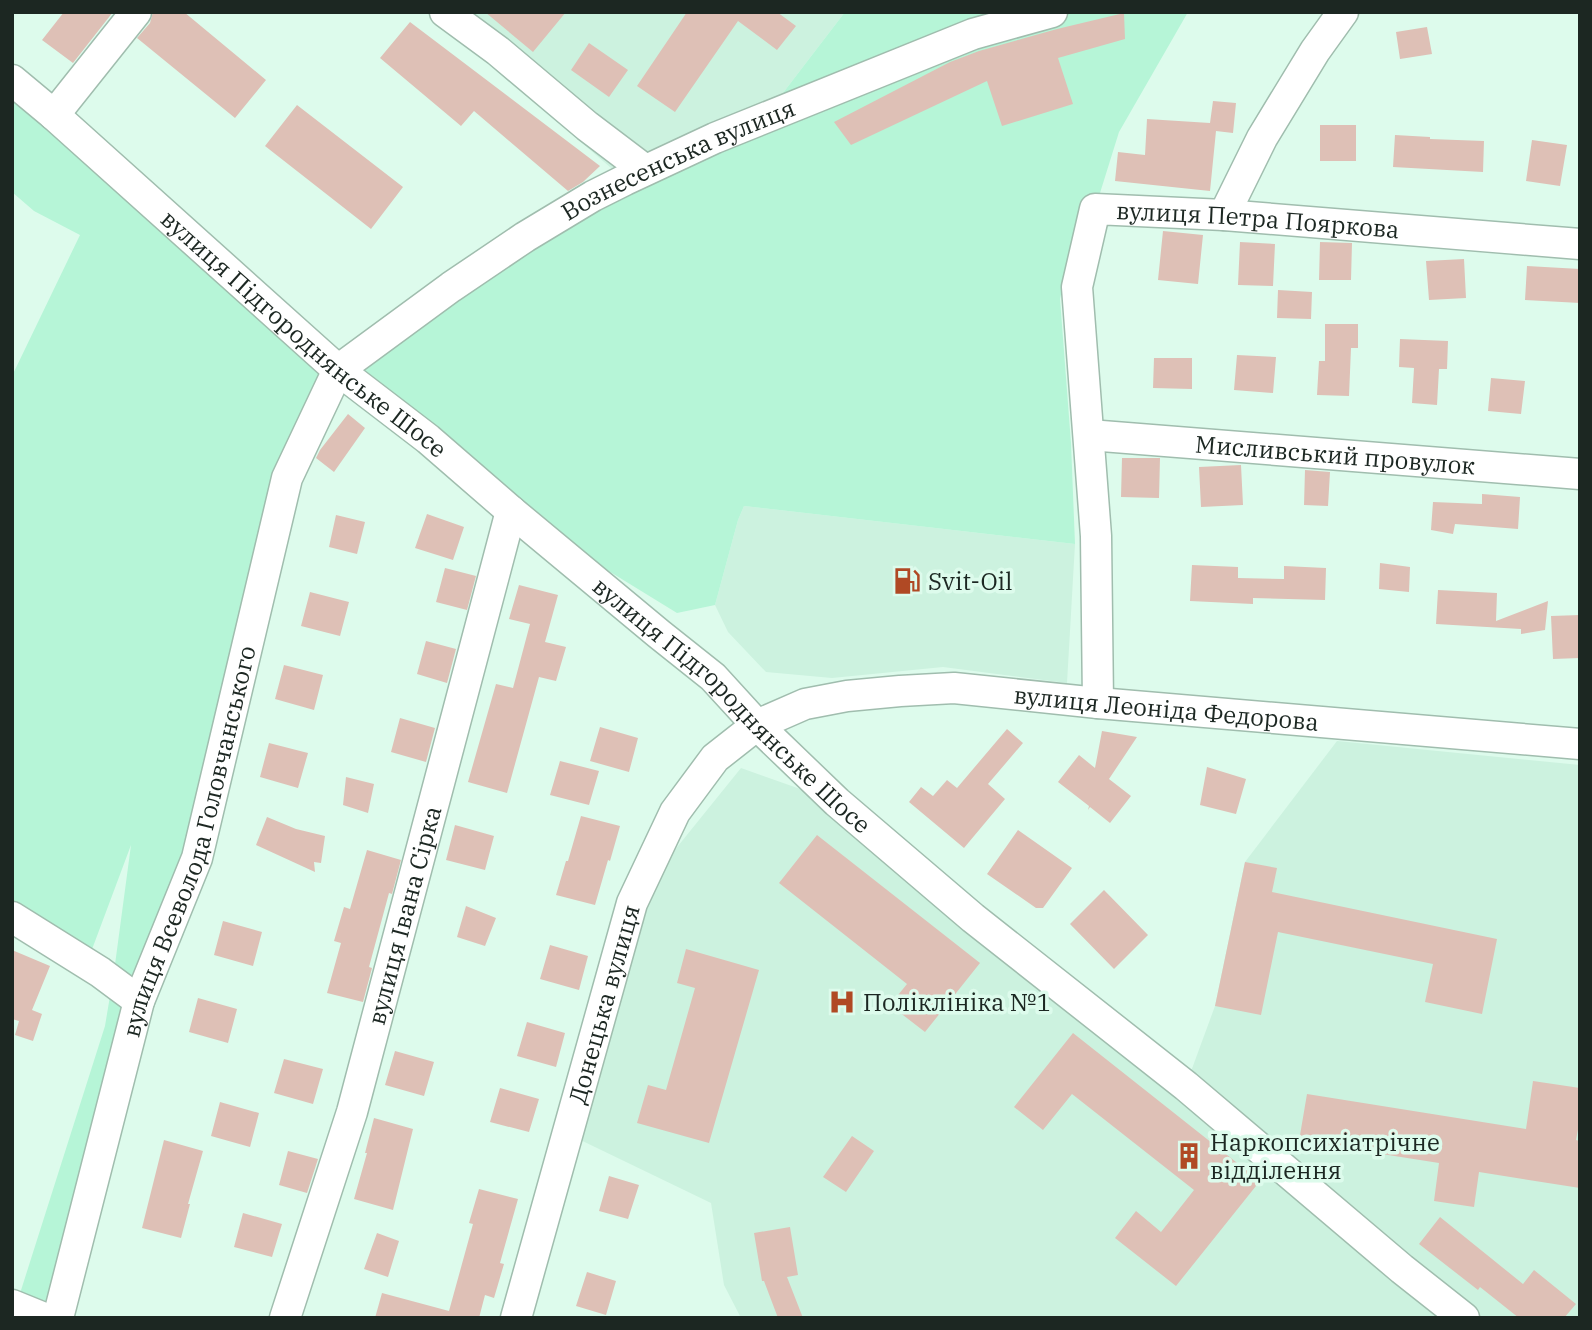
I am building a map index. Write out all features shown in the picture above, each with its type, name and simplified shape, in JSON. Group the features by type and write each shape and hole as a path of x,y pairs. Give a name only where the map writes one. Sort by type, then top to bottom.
{"street":[{"path":"54,115 136,12"},
{"path":"445,12 498,51 587,126 645,170"},
{"name":"Вознесенська вулиця","path":"338,370 524,237 593,196 715,138 973,34 1052,12"},
{"path":"1224,215 1262,138 1315,51 1343,12"},
{"name":"вулиця Підгороднянське Шосе","path":"12,80 338,370 428,439 713,677 757,725 837,802 973,918 1186,1086 1402,1269 1464,1318"},
{"name":"вулиця Петра Пояркова","path":"1098,702 1096,536 1077,288 1095,209 1224,215 1580,244"},
{"name":"вулиця Всеволода Головчанського","path":"58,1318 139,1001 197,858 287,478 338,370"},
{"name":"Мисливський провулок","path":"1089,436 1580,474"},
{"name":"вулиця Івана Сірка","path":"285,1318 352,1112 511,511"},
{"name":"вулиця Леоніда Федорова","path":"757,725 805,704 847,696 954,688 1580,744"},
{"name":"Донецька вулиця","path":"516,1318 632,903 675,812 715,758 757,725"},
{"path":"12,917 100,972 139,1001"},
{"path":"12,1305 44,1318"}],"shaded area":[{"path":"430,12 845,12 763,119 625,180"},
{"path":"845,12 1188,12 1119,132 1100,193 1074,236 1060,299 1071,443 1075,544 744,506 715,605 677,613 511,511 338,371 287,478 58,1318 16,1306 105,1026 131,845 91,952 12,915 12,376 80,235 34,211 12,192 12,80 338,370 451,287 763,119"},
{"path":"744,506 1075,544 1067,683 943,667 832,678 766,672 728,632 715,605"},
{"name":"Поліклініка №1","path":"1337,741 1580,765 1580,1318 741,1318 724,1285 711,1203 568,1134 632,903 741,768 837,802 1186,1085 1215,1006 1245,862"}],"building":[{"path":"64,12 113,12 73,63 42,40"},
{"path":"153,12 184,12 266,80 235,118 137,38 150,23"},
{"path":"485,12 566,12 533,52"},
{"path":"687,12 777,12 796,26 777,50 738,21 675,112 637,86"},
{"path":"1124,13 1125,39 1058,58 1073,104 1002,126 987,81 851,145 834,122 950,62 979,51"},
{"path":"410,22 600,166 583,182 568,191 474,111 461,126 380,58"},
{"path":"1427,27 1432,54 1400,59 1396,32"},
{"path":"589,43 628,70 609,97 571,70"},
{"path":"1213,101 1236,103 1233,133 1216,131 1210,191 1115,181 1118,152 1145,155 1147,119 1210,123"},
{"path":"297,105 403,187 371,229 265,146"},
{"path":"1320,125 1356,125 1356,161 1320,161"},
{"path":"1395,135 1484,141 1483,172 1393,167"},
{"path":"1532,140 1567,145 1560,186 1526,181"},
{"path":"1163,231 1203,235 1198,284 1158,280"},
{"path":"1240,242 1275,244 1273,286 1238,285"},
{"path":"1320,242 1352,243 1351,280 1319,280"},
{"path":"1464,259 1466,298 1429,300 1426,261"},
{"path":"1527,266 1580,269 1580,303 1525,300"},
{"path":"1278,290 1312,292 1311,319 1277,318"},
{"path":"1325,324 1358,324 1358,348 1351,348 1349,396 1317,395 1319,361 1325,361"},
{"path":"1400,339 1448,341 1447,369 1439,369 1437,405 1412,403 1414,368 1399,367"},
{"path":"1237,355 1276,357 1273,393 1234,390"},
{"path":"1154,358 1192,358 1192,389 1153,388"},
{"path":"1491,378 1525,381 1521,414 1488,411"},
{"path":"348,414 365,428 334,472 316,458"},
{"path":"1122,458 1160,458 1159,498 1121,497"},
{"path":"1241,465 1243,505 1201,507 1199,467"},
{"path":"1305,470 1330,472 1328,506 1304,505"},
{"path":"1482,494 1520,497 1518,529 1455,524 1453,534 1431,530 1433,502 1482,504"},
{"path":"427,514 464,527 453,560 415,548"},
{"path":"336,515 365,522 357,554 329,547"},
{"path":"1380,563 1410,567 1409,592 1379,589"},
{"path":"1192,565 1238,567 1238,578 1284,579 1284,566 1326,568 1325,600 1253,598 1253,604 1190,601"},
{"path":"445,568 476,576 467,610 436,602"},
{"path":"519,585 558,595 545,642 566,647 556,681 539,677 507,793 468,782 496,684 513,688 530,624 509,619"},
{"path":"1438,590 1497,593 1496,621 1548,601 1545,630 1521,634 1521,629 1436,624"},
{"path":"310,592 349,602 340,636 301,626"},
{"path":"1580,615 1580,658 1553,659 1551,616"},
{"path":"426,641 456,649 447,683 417,674"},
{"path":"284,665 323,675 314,710 275,699"},
{"path":"400,718 435,728 426,762 391,752"},
{"path":"600,727 638,738 629,772 590,761"},
{"path":"1007,729 1023,743 988,784 1005,799 964,848 909,802 921,787 933,796 947,780 957,788"},
{"path":"1102,731 1137,737 1109,779 1131,796 1110,823 1090,807 1088,810 1089,806 1058,782 1079,755 1095,768"},
{"path":"269,743 308,753 298,788 260,777"},
{"path":"560,761 599,771 589,805 550,795"},
{"path":"1207,767 1246,779 1236,814 1200,805"},
{"path":"346,777 374,784 368,813 343,805"},
{"path":"581,816 620,826 595,905 556,895"},
{"path":"267,817 296,829 325,836 321,863 314,862 315,872 256,845"},
{"path":"455,825 494,836 485,870 446,860"},
{"path":"1018,830 1072,868 1043,908 1036,908 987,874"},
{"path":"817,835 980,963 925,1032 890,1005 907,984 779,883"},
{"path":"367,850 401,860 369,967 372,968 363,1002 327,993 341,943 334,941 344,907 350,909"},
{"path":"1245,862 1277,868 1272,892 1497,939 1482,1014 1425,1002 1433,964 1278,932 1261,1015 1215,1006"},
{"path":"1104,890 1148,935 1114,969 1070,924"},
{"path":"466,906 496,918 485,946 457,937"},
{"path":"223,921 262,932 253,966 214,955"},
{"path":"550,945 588,956 579,990 540,979"},
{"path":"686,949 759,970 709,1143 637,1123 648,1085 666,1090 695,988 677,983"},
{"path":"12,950 50,966 32,1010 42,1014 33,1041 15,1035 19,1021 12,1019"},
{"path":"198,998 237,1009 228,1043 189,1032"},
{"path":"527,1022 565,1033 556,1067 517,1056"},
{"name":"Наркопсихіатрічне відділення","path":"1073,1033 1260,1181 1176,1286 1115,1238 1136,1211 1161,1232 1194,1190 1072,1094 1043,1130 1014,1107"},
{"path":"395,1051 434,1062 424,1096 385,1085"},
{"path":"284,1059 323,1069 313,1104 274,1093"},
{"path":"1533,1081 1580,1088 1580,1119 1576,1140 1580,1141 1580,1188 1479,1172 1474,1207 1434,1201 1439,1163 1299,1141 1307,1094 1526,1129"},
{"path":"500,1088 539,1099 529,1132 490,1122"},
{"path":"220,1102 259,1113 250,1147 211,1136"},
{"path":"374,1118 413,1129 393,1210 354,1199"},
{"path":"852,1136 874,1151 846,1192 823,1177"},
{"path":"164,1140 203,1151 181,1238 142,1228"},
{"path":"288,1151 318,1159 307,1193 279,1185"},
{"path":"609,1176 639,1185 628,1219 599,1211"},
{"path":"479,1189 518,1199 500,1263 504,1264 494,1298 485,1295 479,1318 375,1318 382,1293 449,1311 473,1224 469,1223"},
{"path":"243,1213 282,1224 272,1257 234,1247"},
{"path":"1440,1217 1523,1284 1534,1270 1576,1304 1564,1318 1519,1318 1419,1244"},
{"path":"790,1227 798,1275 787,1277 803,1318 778,1318 762,1281 754,1233"},
{"path":"377,1233 399,1241 388,1277 364,1269"},
{"path":"587,1272 616,1281 606,1315 576,1306"}],"place":[{"name":"Svit-Oil","path":"907,581"},
{"name":"Поліклініка №1","path":"842,1002"},
{"name":"Наркопсихіатрічне відділення","path":"1189,1156"}]}
